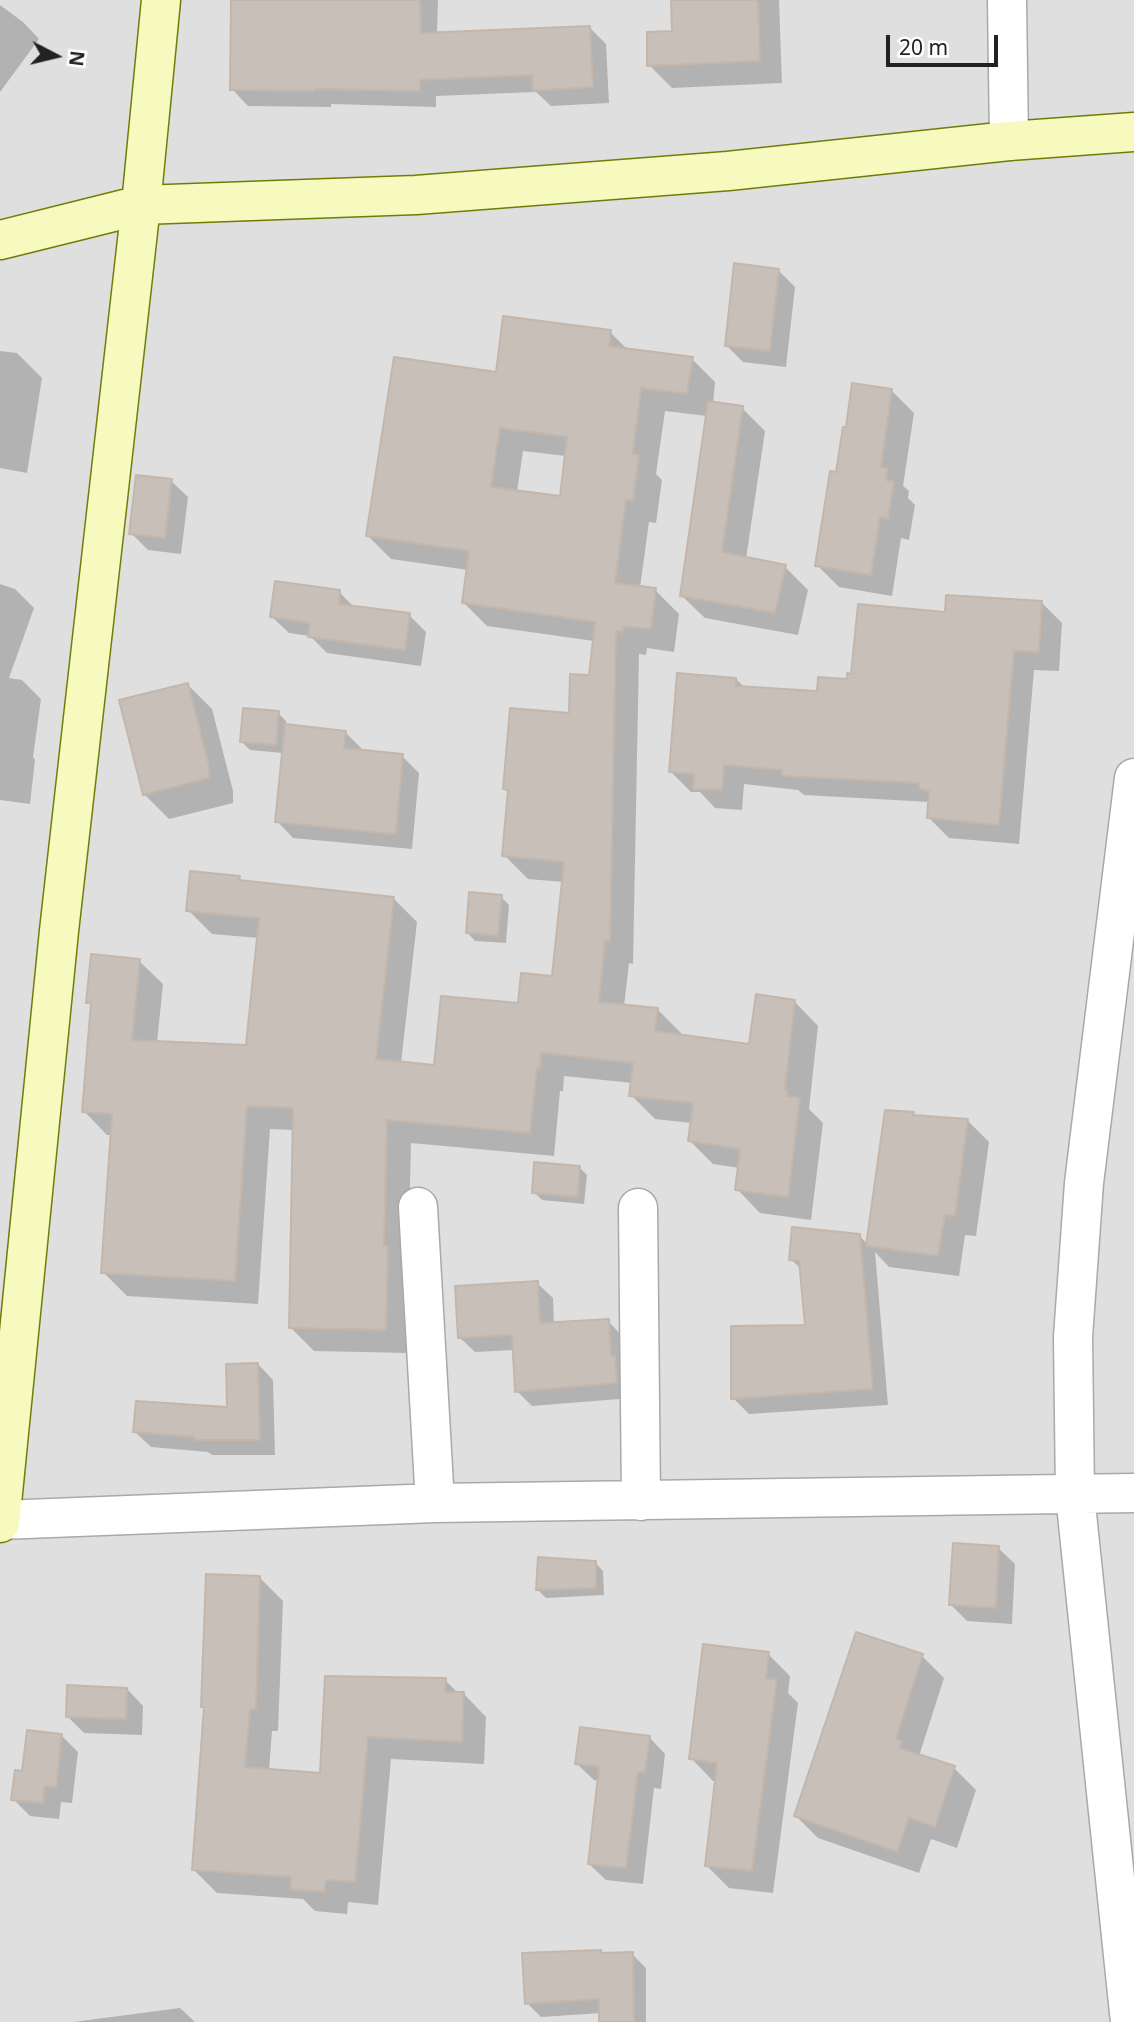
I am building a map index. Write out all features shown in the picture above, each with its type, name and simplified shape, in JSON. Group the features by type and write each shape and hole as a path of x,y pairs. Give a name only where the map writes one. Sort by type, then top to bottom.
{"street":[{"path":"161,0 141,205 59,931 0,1521 435,1503 1134,1493"},
{"path":"1007,0 1009,141"},
{"path":"0,240 141,205 416,195 728,171 1009,141 1134,132"},
{"path":"1130,2022 1075,1495 1073,1337 1084,1183 1134,778"},
{"path":"418,1207 435,1503"},
{"path":"638,1208 642,1501"}],"shaded area":[{"path":"0,0 1134,0 1134,2022 0,2022"}],"building":[{"path":"231,0 420,0 421,33 590,26 593,87 533,91 532,75 420,80 420,91 230,90"},
{"path":"671,0 758,0 760,61 647,66 647,32 672,31"},
{"path":"734,263 779,269 770,351 725,346"},
{"path":"503,316 611,330 609,346 693,357 687,394 641,388 633,454 639,455 633,501 626,500 615,583 656,588 651,629 623,626 623,632 616,631 610,941 605,941 599,1002 658,1008 655,1031 749,1044 756,994 795,1000 785,1089 788,1090 787,1096 800,1098 788,1197 735,1190 740,1149 688,1141 693,1103 629,1096 633,1063 541,1053 530,1133 387,1120 384,1246 388,1246 386,1330 289,1328 293,1108 247,1106 235,1281 101,1273 112,1114 82,1112 91,1003 86,1003 91,954 140,959 132,1040 246,1045 259,918 186,911 190,871 240,876 239,880 394,897 376,1059 434,1065 441,996 518,1003 521,973 552,976 564,862 502,856 508,790 503,789 510,708 569,713 570,674 589,675 595,622 462,603 469,551 366,536 394,357 496,372","holes":["500,428 567,437 560,496 491,487"]},
{"path":"852,383 892,389 881,467 888,468 886,480 894,481 888,519 880,517 871,575 815,566 830,471 836,472"},
{"path":"708,401 743,406 722,552 786,565 775,613 680,596"},
{"path":"136,475 172,479 165,538 129,534"},
{"path":"275,581 340,590 339,604 410,613 405,650 308,637 310,623 270,617"},
{"path":"946,595 1042,601 1039,652 1014,651 999,825 927,818 929,791 919,789 919,783 782,776 782,770 724,765 722,790 693,789 694,774 669,772 677,673 736,678 736,686 817,691 818,677 847,679 847,673 851,674 858,604 945,612"},
{"path":"188,683 209,766 209,778 143,795 119,700"},
{"path":"243,708 279,711 276,745 240,742"},
{"path":"285,724 346,731 344,748 403,754 396,832 393,834 275,822"},
{"path":"469,892 502,895 498,936 466,933"},
{"path":"885,1110 968,1119 955,1216 945,1215 938,1256 866,1246"},
{"path":"534,1162 580,1166 577,1197 532,1193"},
{"path":"792,1227 860,1234 873,1389 731,1399 731,1326 805,1325 799,1261 789,1260"},
{"path":"538,1281 540,1323 609,1319 611,1356 615,1355 617,1383 515,1392 512,1335 458,1338 455,1286"},
{"path":"258,1363 260,1440 195,1440 195,1437 133,1432 136,1401 227,1407 226,1364"},
{"path":"953,1543 999,1546 996,1608 949,1605"},
{"path":"538,1557 596,1561 596,1588 536,1590"},
{"path":"206,1574 260,1576 256,1709 250,1709 245,1767 320,1773 325,1676 446,1678 445,1692 464,1692 462,1742 368,1737 355,1882 326,1880 324,1892 290,1889 291,1877 192,1870 204,1707 201,1707"},
{"path":"856,1632 923,1654 896,1739 902,1741 900,1748 955,1766 935,1827 909,1818 897,1852 794,1816"},
{"path":"703,1644 769,1652 766,1678 777,1679 752,1871 705,1866 717,1763 689,1759"},
{"path":"67,1685 127,1688 126,1719 66,1717"},
{"path":"580,1727 650,1736 645,1773 638,1772 626,1868 588,1864 599,1767 575,1764"},
{"path":"27,1730 62,1734 56,1787 45,1786 43,1803 11,1800 15,1770 22,1771"},
{"path":"601,1950 601,1953 633,1952 634,2022 599,2022 599,1999 525,2004 522,1953"}]}
